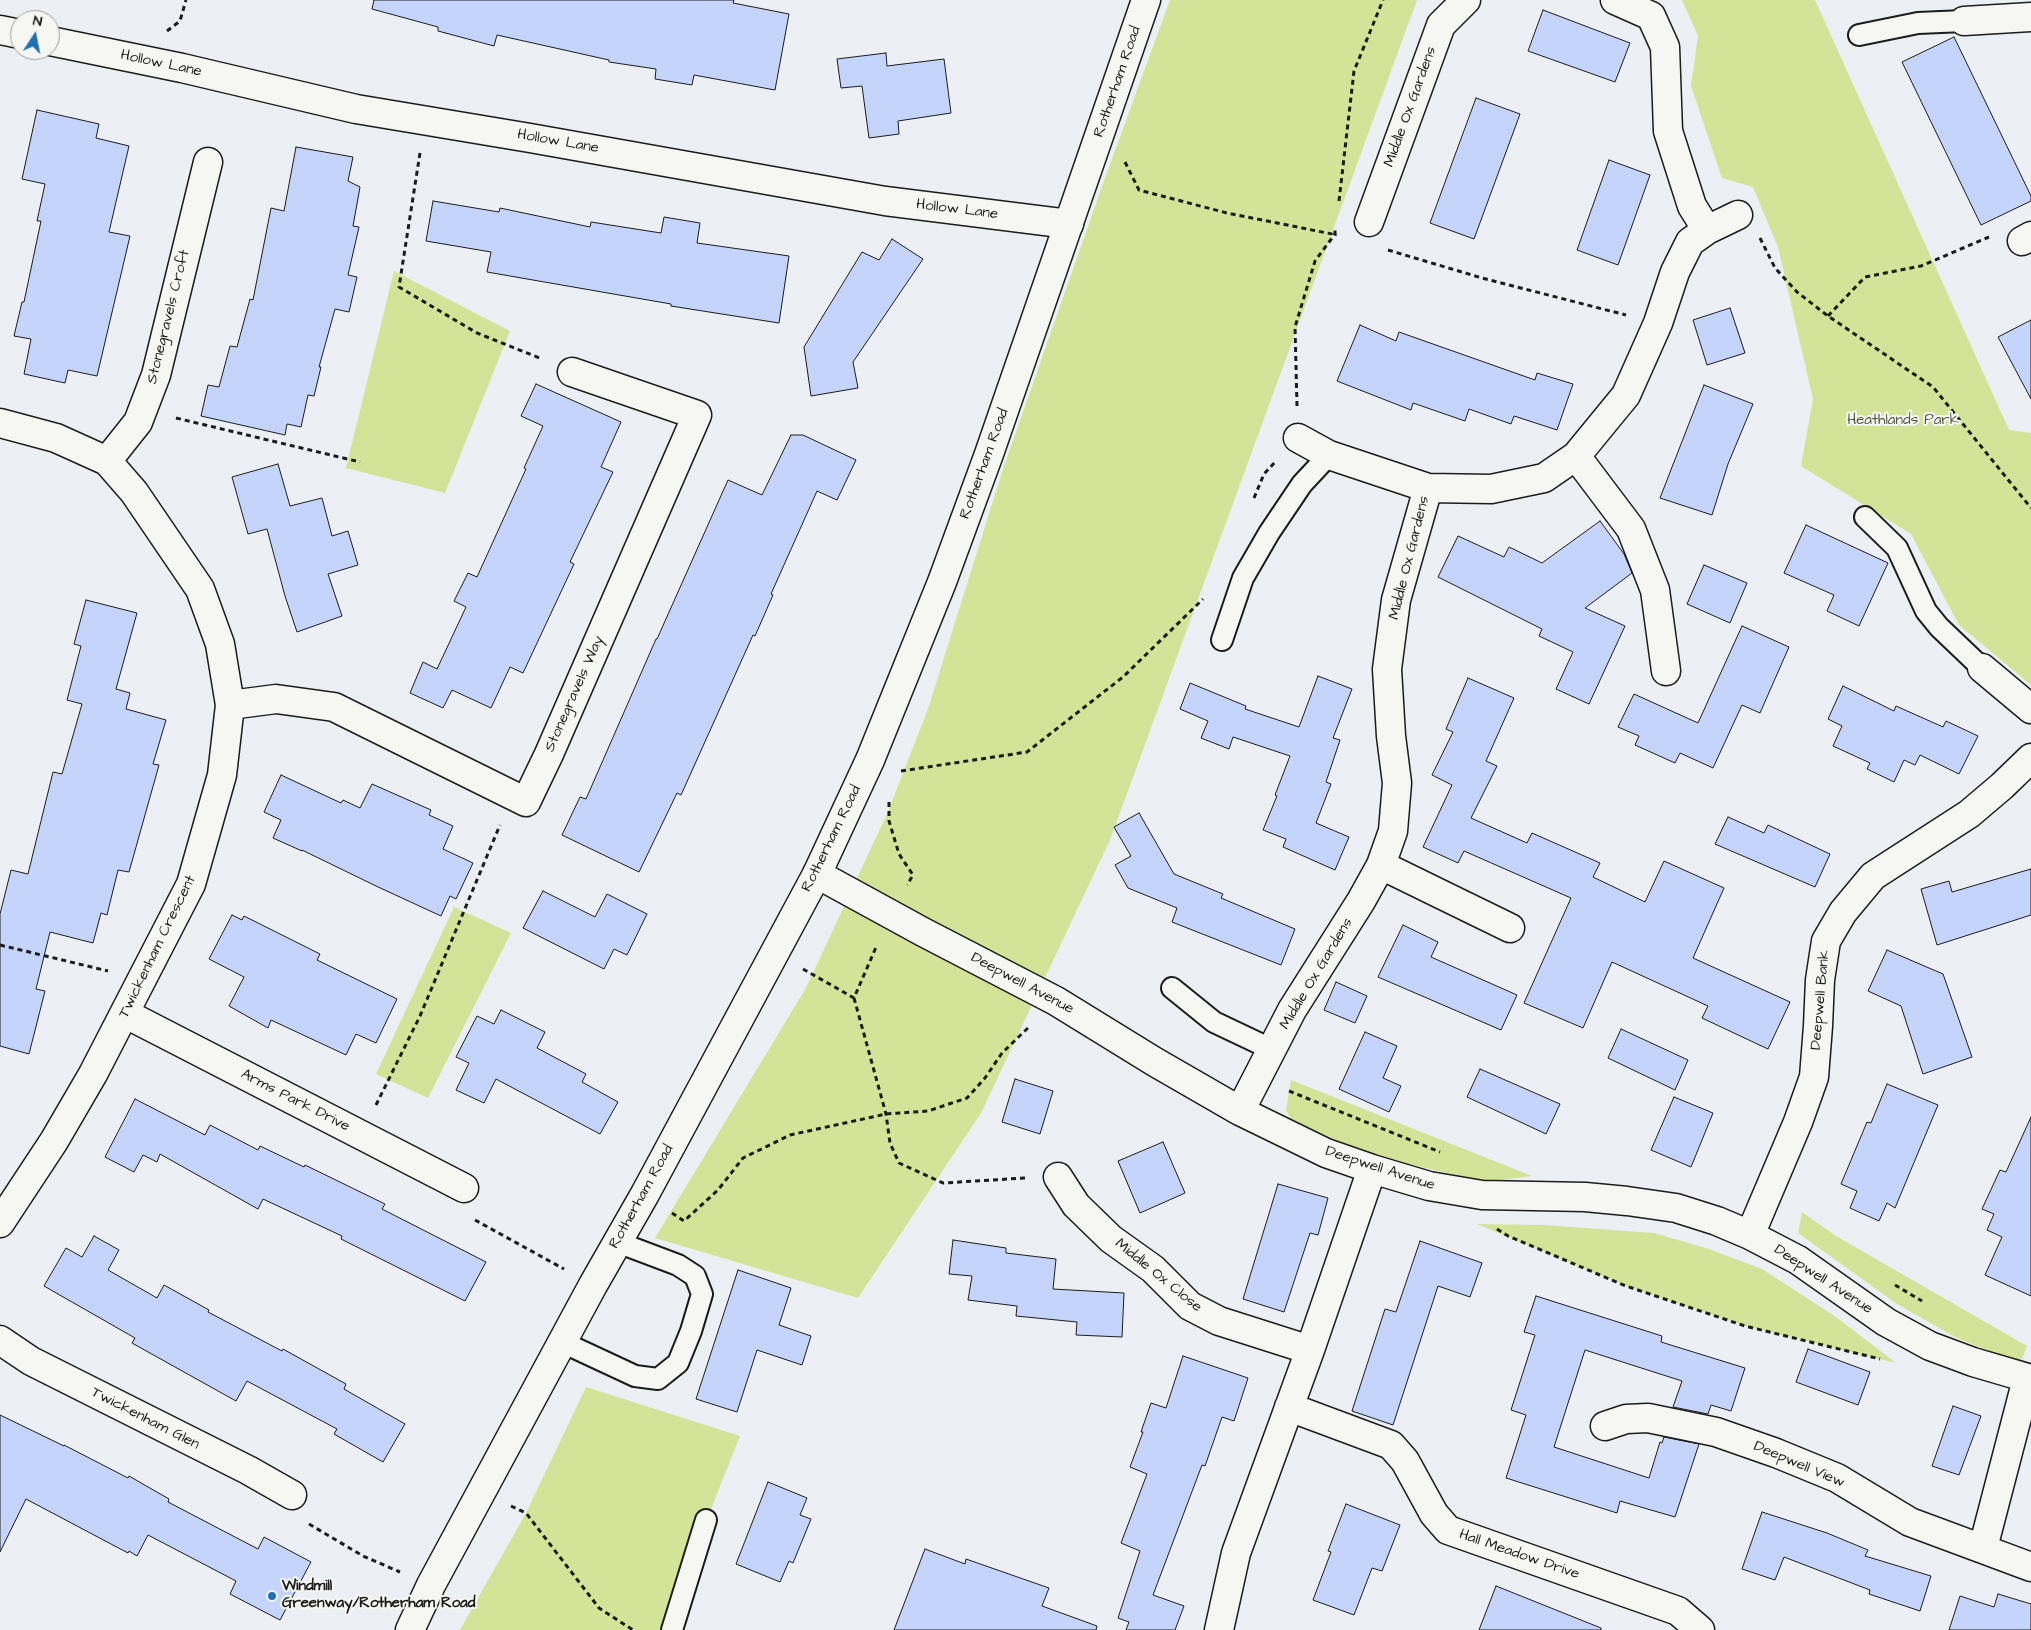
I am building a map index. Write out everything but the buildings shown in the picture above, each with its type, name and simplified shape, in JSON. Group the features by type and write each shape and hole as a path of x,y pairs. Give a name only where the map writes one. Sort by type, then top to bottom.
{"street":[{"name":"Rotherham Road","path":"410,1630 431,1585 483,1492 593,1285 645,1194 817,874 870,760 969,509 1146,0"},
{"name":"Middle Ox Gardens","path":"1369,222 1441,25 1466,0"},
{"path":"1615,0 1652,16 1665,47 1668,131 1692,206 1707,230"},
{"path":"2030,0 2031,27"},
{"path":"1964,21 2030,17"},
{"name":"Hollow Lane","path":"60,43 182,68 356,109 885,201 1069,224"},
{"name":"Stonegravels Croft","path":"107,461 138,422 156,375 208,162"},
{"name":"Middle Ox Gardens","path":"1298,438 1329,455 1428,488 1491,489 1544,478 1576,456 1626,395 1658,323 1674,272 1690,242 1707,230 1738,216"},
{"name":"Stonegravels Way","path":"513,796 526,802 697,415 572,372"},
{"name":"Twickenham Crescent","path":"0,424 56,438 107,461 134,492 157,522 200,589 220,644 230,705 222,775 192,884 126,1014 54,1141 0,1223"},
{"path":"1576,456 1631,529 1655,590 1666,670"},
{"name":"Middle Ox Gardens","path":"1240,1111 1292,1010 1361,901 1381,865 1393,831 1397,783 1390,736 1387,669 1396,600 1428,488"},
{"path":"1982,668 2031,709"},
{"path":"230,705 276,699 334,708 513,796"},
{"name":"Deepwell Bank","path":"1750,1235 1798,1122 1814,1077 1820,980 1826,941 1843,912 1874,876 1969,814 2031,758"},
{"path":"1381,865 1510,928"},
{"name":"Deepwell Avenue","path":"817,874 891,913 922,932 1056,1001 1155,1062 1240,1111 1326,1153 1428,1186 1482,1195 1585,1197 1676,1208 1750,1235 1798,1260 1886,1322 1930,1346 1973,1362 2029,1379"},
{"name":"Arms Park Drive","path":"126,1014 464,1188"},
{"path":"1219,1630 1236,1552 1310,1350 1372,1169"},
{"name":"Middle Ox Close","path":"1058,1177 1076,1205 1111,1239 1153,1269 1190,1306 1219,1321 1310,1350"},
{"name":"Twickenham Glen","path":"0,1340 31,1361 248,1470 292,1495"},
{"path":"1983,1548 2029,1379"},
{"name":"Hall Meadow Drive","path":"1289,1407 1391,1445 1405,1461 1434,1514 1448,1530 1678,1611 1700,1630"},
{"name":"Deepwell View","path":"1605,1426 1626,1419 1648,1418 1716,1432 1776,1453 1837,1478 1910,1522 2031,1567"}],"lane":[{"path":"1859,35 1918,23 1964,21"},
{"path":"1222,640 1243,578 1269,532 1302,484 1329,455"},
{"path":"1865,517 1897,548 1926,611 1939,627 1982,668"},
{"path":"1172,988 1214,1022 1273,1050"},
{"path":"562,1342 635,1376 658,1379 678,1363 691,1331 702,1294 695,1276 678,1265 617,1242"},
{"path":"672,1630 706,1520"}],"path":[{"path":"1338,205 1354,71 1383,0"},
{"path":"425,120 399,287 476,333 572,372"},
{"path":"1738,216 1754,225 1774,268 1797,292 1828,316 1933,387 2031,508"},
{"path":"1253,500 1264,474 1298,438 1295,327 1315,261 1335,234 1336,225"},
{"path":"1828,316 1865,277 1921,266 2017,225 2027,238"},
{"path":"143,411 360,462"},
{"path":"870,760 899,772 1027,752 1124,677 1208,594"},
{"path":"361,1135 420,1016 513,796"},
{"path":"889,798 889,821 899,854 913,875 891,913 854,998 886,1114 890,1143 899,1163 943,1182 1058,1177"},
{"path":"0,944 143,980"},
{"path":"775,952 854,998"},
{"path":"645,1194 684,1221 718,1190 742,1158 790,1135 886,1114 928,1111 967,1098 985,1078 1002,1053 1056,1001"},
{"path":"1259,1075 1289,1091 1444,1153"},
{"path":"464,1188 453,1208 593,1285"},
{"path":"1492,1226 1508,1236 1644,1292 1745,1326 1886,1360"},
{"path":"1887,1280 1927,1304"},
{"path":"483,1492 526,1513 599,1608 633,1630"},
{"path":"292,1495 286,1511 363,1556 431,1585"}],"green space":[{"path":"1170,0 1417,0 1110,840 981,1113 858,1298 655,1238 806,988 887,814 928,709 1002,472 1101,189"},
{"name":"Heathlands Park","path":"1682,0 1815,0 2009,430 2031,433 2031,685 1959,625 1911,534 1801,466 1813,399 1778,247 1753,187 1722,178 1691,86 1698,36"},
{"path":"394,271 510,331 445,493 346,468"},
{"path":"454,907 511,933 428,1098 376,1074"},
{"path":"1291,1080 1532,1176 1484,1182 1380,1157 1334,1139 1291,1119 1286,1110"},
{"path":"1802,1212 1836,1236 2027,1346 2020,1364 1957,1338 1897,1304 1798,1233"},
{"path":"1477,1224 1545,1225 1654,1233 1709,1249 1762,1269 1836,1317 1896,1363 1745,1326 1626,1286"},
{"path":"586,1387 740,1436 663,1630 460,1630 526,1513"}],"place":[{"name":"Windmill Greenway/Rotherham Road","path":"272,1596"}]}
